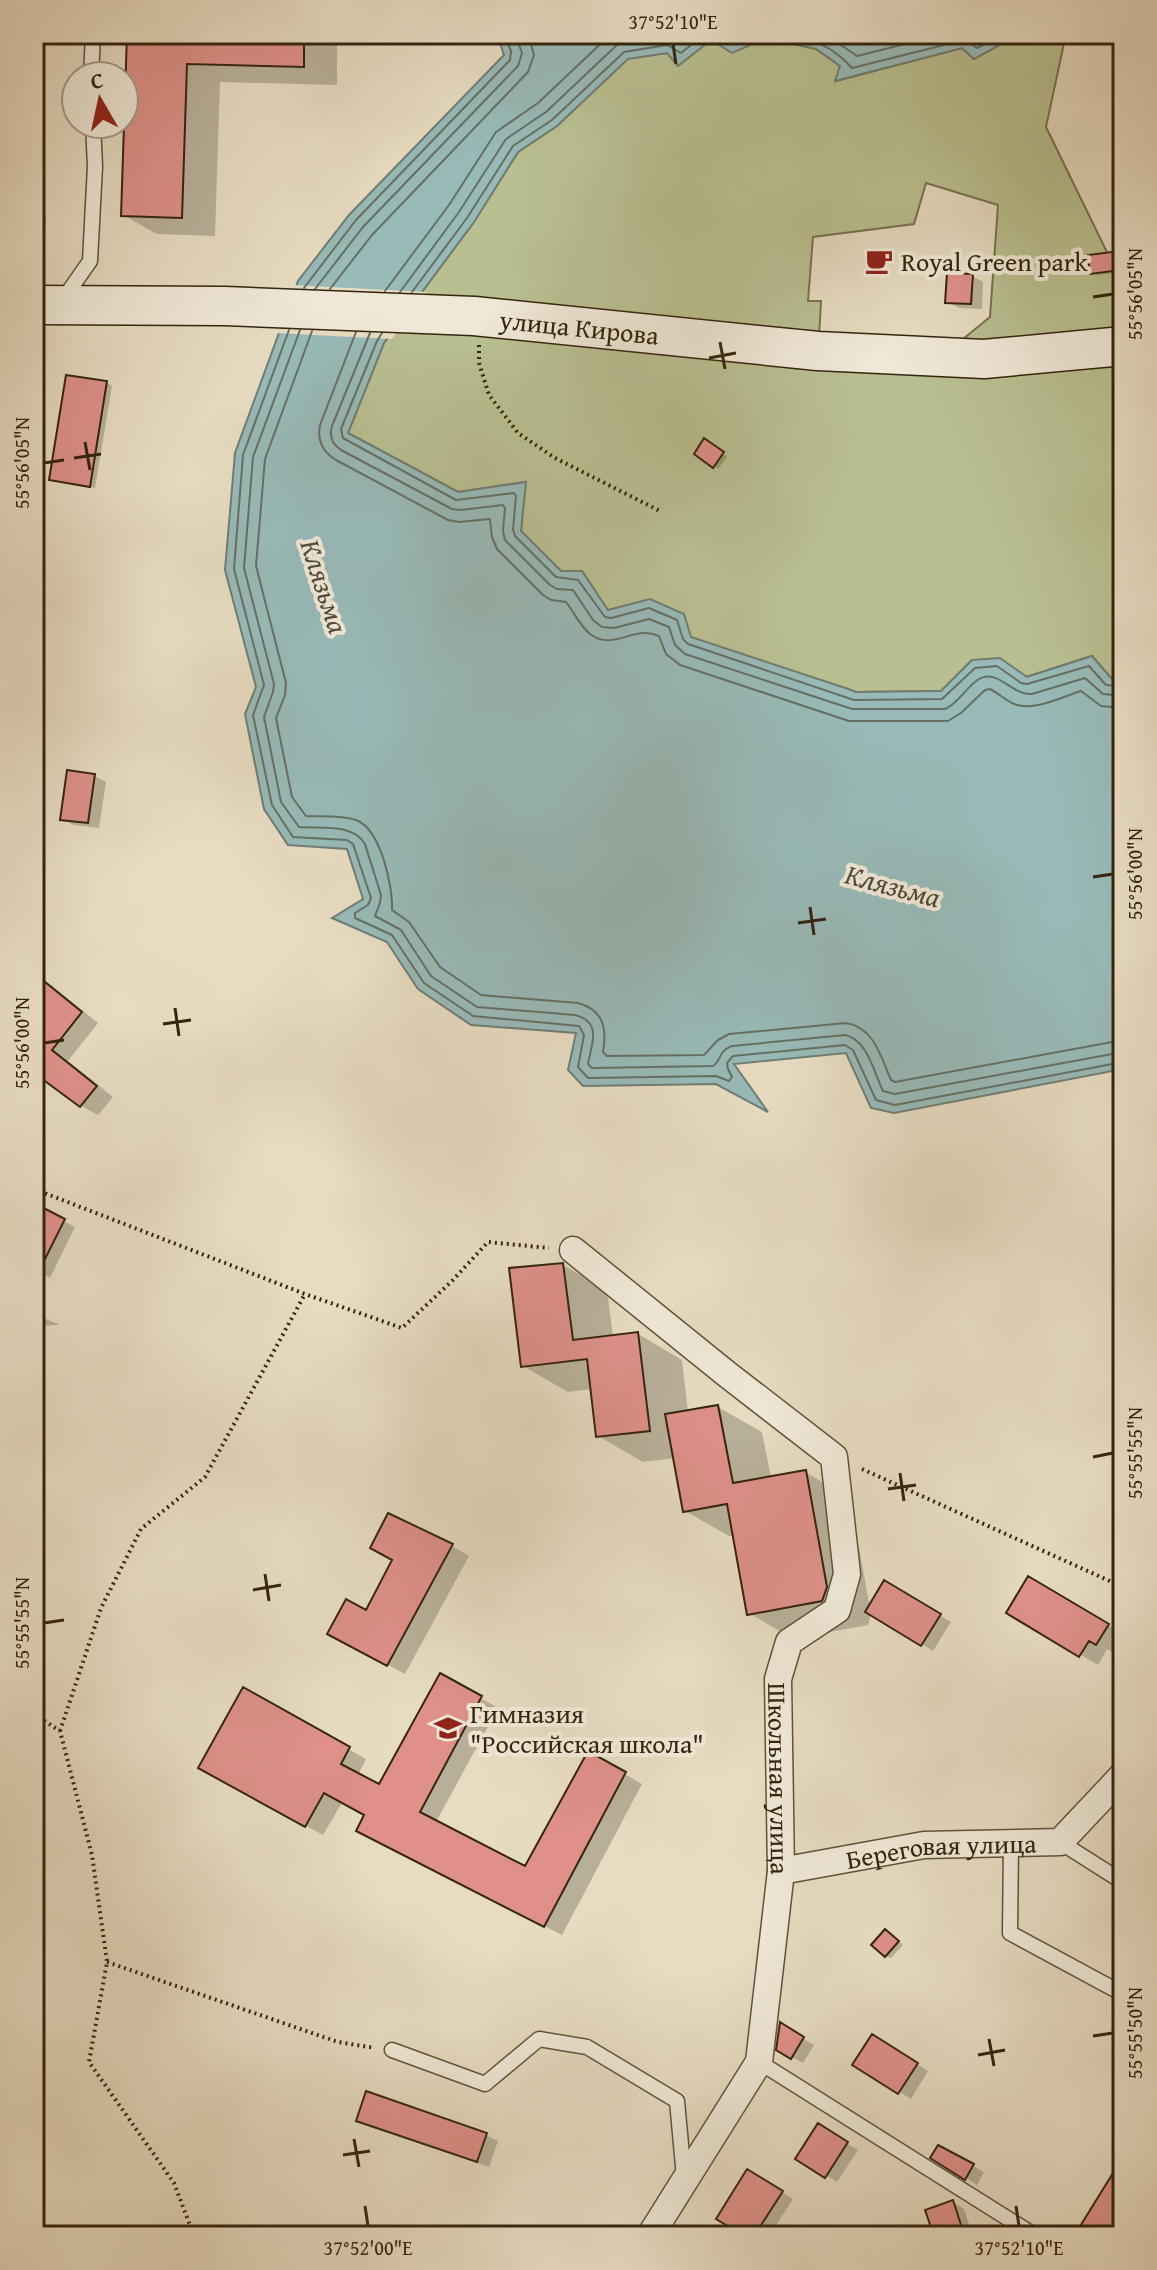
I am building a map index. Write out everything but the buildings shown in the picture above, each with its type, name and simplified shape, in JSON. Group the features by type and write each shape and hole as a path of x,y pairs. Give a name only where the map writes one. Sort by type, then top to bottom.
{"street":[{"name":"улица Кирова","path":"47,305 225,306 476,328 984,359 1123,346"},
{"path":"573,1250 834,1457"},
{"name":"Школьная улица","path":"650,2236 759,2062 781,1871 778,1679 789,1642 837,1610 847,1574 834,1457"},
{"name":"Береговая улица","path":"781,1871 924,1845 1060,1842 1123,1775"}],"lane":[{"path":"92,60 93,34"},
{"path":"47,305 90,261 94,140"},
{"path":"1060,1842 1123,1882"},
{"path":"1011,1843 1010,1933 1123,1994"},
{"path":"392,2050 485,2084 539,2039 587,2047 677,2101 684,2179"},
{"path":"759,2062 1034,2235"}],"path":[{"path":"476,328 479,363 489,395 518,433 555,458 662,512"},
{"path":"34,1189 305,1294 402,1328 488,1242 573,1250"},
{"path":"194,2236 174,2183 89,2062 107,1962 92,1855 60,1731 101,1608 141,1529 205,1477 305,1294"},
{"path":"834,1457 1123,1587"},
{"path":"34,1714 60,1731"},
{"path":"107,1962 338,2042 392,2050"}],"green space":[{"path":"1019,34 1066,34 1046,127 1123,285 1123,679 1111,678 1092,656 1026,677 972,660 941,691 856,692 608,611 582,571 561,571 521,531 525,482 458,492 348,433 384,343 474,222 518,152 557,126 628,58 667,53 711,40 732,52 766,38 816,49 840,66 836,81 962,48 974,59","holes":["926,183 998,205 990,317 963,339 819,338 821,301 808,301 813,237 914,224"]}],"water":[{"name":"Клязьма","path":"497,34 1019,34 974,59 962,48 835,81 840,66 816,49 767,38 732,53 711,40 678,66 667,53 628,59 557,126 518,152 474,222 384,343 348,433 458,492 526,482 521,531 561,571 582,571 608,610 650,599 684,614 691,637 856,692 941,691 972,660 1000,658 1027,677 1092,656 1111,678 1123,679 1123,1069 894,1113 871,1108 846,1053 734,1064 768,1112 716,1084 583,1086 568,1070 576,1033 471,1025 418,989 387,942 332,918 363,899 347,849 288,845 264,809 245,714 256,687 225,570 235,453 298,281 349,215 504,55"}],"pier":[{"path":"292,285 427,292 392,339 275,333"}],"place":[{"name":"Royal Green park","path":"879,261"},
{"name":"Гимназия \"Российская школа\"","path":"448,1728"}]}
